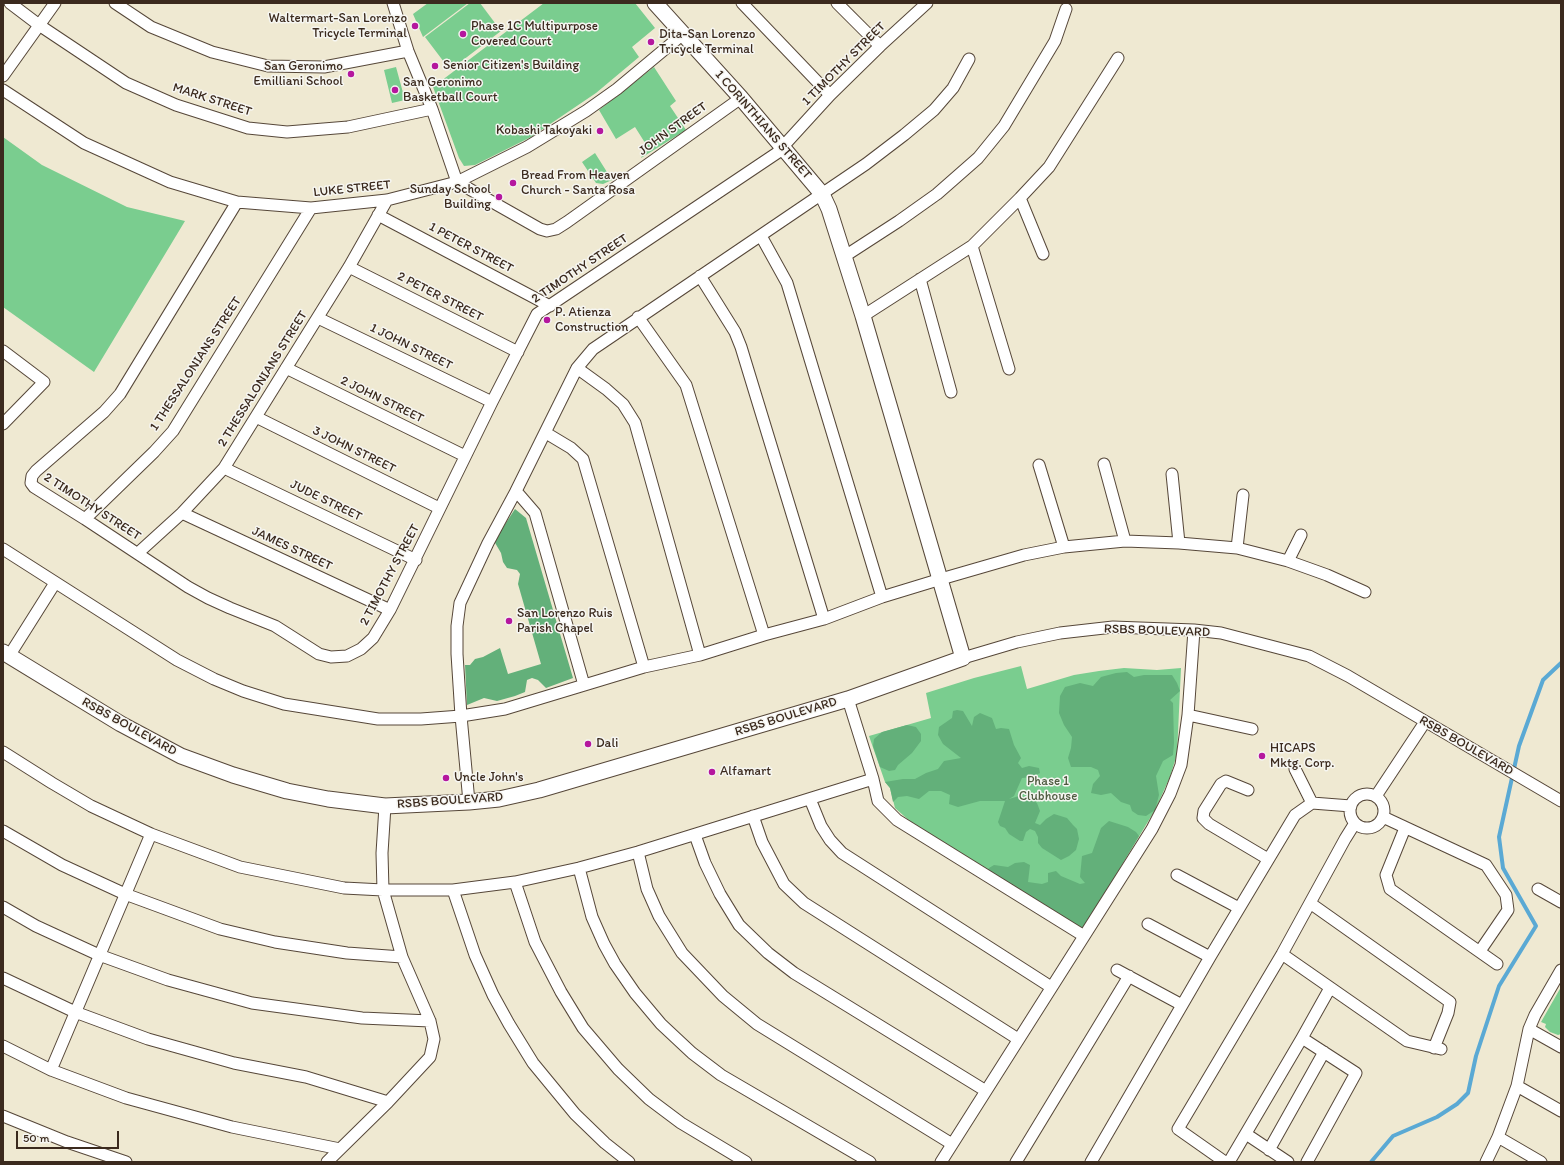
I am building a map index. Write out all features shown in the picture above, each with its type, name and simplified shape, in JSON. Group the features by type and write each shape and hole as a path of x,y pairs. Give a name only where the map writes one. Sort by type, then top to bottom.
{"street":[{"name":"MARK STREET","path":"10,3 39,25 126,82 176,105 248,128 287,132 348,127 432,109"},
{"path":"3,76 55,3"},
{"path":"115,3 157,30 212,52 268,66 324,67 408,50"},
{"path":"393,3 408,50 432,109 457,182"},
{"name":"1 CORINTHIANS STREET","path":"655,3 741,98 822,194 829,209 845,256 963,658"},
{"path":"742,3 830,95"},
{"path":"837,3 880,46"},
{"name":"1 TIMOTHY STREET","path":"783,147 830,95 927,3"},
{"path":"845,256 937,194 978,158 1004,126 1055,41 1066,9"},
{"name":"LUKE STREET","path":"3,90 84,143 170,182 237,202 311,208 387,200 457,182 527,147 586,111 616,89 683,34"},
{"path":"863,316 972,246 1020,198 1049,167 1118,58"},
{"path":"469,802 461,716 457,626 460,603 488,544 546,433 577,368 593,349 638,317 761,236 871,160 934,110 953,88 969,59"},
{"name":"JOHN STREET","path":"457,182 540,229 547,231 567,222 741,98"},
{"name":"2 TIMOTHY STREET","path":"237,202 120,394 104,412 32,476 31,483 34,487 188,587 208,598 275,626 319,654 331,657 347,656 361,649 373,638 390,610 416,560 439,508 537,314 768,160 783,147"},
{"path":"1020,198 1043,254"},
{"name":"2 THESSALONIANS STREET","path":"138,554 182,513 224,468 318,318 387,200"},
{"name":"1 THESSALONIANS STREET","path":"85,519 154,452 173,431 311,208"},
{"name":"1 PETER STREET","path":"378,215 550,306"},
{"path":"761,236 787,283 882,597"},
{"path":"972,246 1009,369"},
{"name":"2 PETER STREET","path":"349,267 518,352"},
{"path":"700,276 735,332 741,347 824,619"},
{"path":"920,279 951,392"},
{"path":"638,317 686,385 764,635"},
{"name":"1 JOHN STREET","path":"318,318 492,402"},
{"path":"3,351 44,382 3,424"},
{"name":"2 JOHN STREET","path":"286,368 465,456"},
{"path":"577,368 606,389 623,404 635,422 700,655"},
{"name":"3 JOHN STREET","path":"256,417 439,508"},
{"path":"546,433 572,448 583,459 644,667"},
{"path":"1104,464 1125,542"},
{"path":"1039,465 1064,547"},
{"name":"JUDE STREET","path":"224,468 416,560"},
{"path":"1172,474 1179,543"},
{"path":"516,491 535,513 584,685"},
{"path":"1237,548 1243,496"},
{"name":"JAMES STREET","path":"182,513 390,610"},
{"path":"1288,561 1301,534"},
{"path":"3,549 177,660 214,679 243,691 284,704 378,719 421,719 461,716 505,710 644,667 700,655 764,635 824,619 882,597 941,579 1024,555 1064,547 1125,542 1179,543 1237,548 1288,561 1327,575 1365,592"},
{"path":"6,654 55,583"},
{"name":"RSBS BOULEVARD","path":"6,654 121,724 181,756 233,775 288,791 328,799 385,806 499,799 539,790 848,699 963,658 1017,642 1060,633 1113,627 1194,630 1221,633 1309,656 1348,676 1561,801"},
{"path":"941,1162 1152,829 1170,794 1181,764 1188,715 1194,630"},
{"path":"848,699 873,779 878,801 897,820 1084,936"},
{"path":"1188,715 1252,728"},
{"path":"1376,796 1425,722"},
{"path":"3,752 52,784 91,806 151,834 240,867 344,888 383,890 453,890 515,882 579,868 695,835 873,779"},
{"path":"1296,769 1312,803"},
{"path":"1248,790 1226,781 1221,784 1204,811 1203,818 1209,824 1268,859"},
{"path":"1367,794 1376,796 1384,808 1383,817 1378,825 1367,829 1355,824 1350,815 1351,806 1356,798 1367,794"},
{"path":"810,799 821,826 830,840 842,853 1051,987"},
{"path":"1091,1162 1210,957 1295,815 1312,803 1351,806"},
{"path":"327,1162 388,1102 430,1057 434,1039 430,1021 402,957 383,890 382,853 385,806"},
{"path":"753,816 762,842 784,884 804,903 1018,1039"},
{"path":"1383,817 1486,865 1506,895 1508,910 1480,951"},
{"path":"1225,1162 1178,1129 1282,954 1345,839 1355,824"},
{"path":"1405,828 1386,875 1390,889 1497,964"},
{"path":"3,831 62,865 125,894 220,929 275,942 347,953 402,957"},
{"path":"51,1070 151,834"},
{"path":"695,835 705,863 720,894 739,924 768,953 794,973 986,1091"},
{"path":"638,852 647,889 659,916 682,953 723,996 757,1024 952,1144"},
{"path":"579,868 592,917 604,944 615,964 635,993 661,1024 692,1053 721,1075 870,1162"},
{"path":"1177,875 1239,908"},
{"path":"515,882 535,942 561,992 583,1028 618,1069 649,1099 681,1123 746,1162"},
{"path":"1538,889 1561,902"},
{"path":"453,890 475,955 493,995 508,1024 533,1063 575,1114 605,1143 629,1162"},
{"path":"1282,954 1407,1041 1438,1049 1450,1002 1310,903"},
{"path":"3,907 36,926 99,955 168,980 252,1003 362,1018 430,1021"},
{"path":"1148,924 1210,957"},
{"path":"1116,970 1182,1005"},
{"path":"1486,1162 1498,1137 1517,1086 1529,1029 1535,1014 1561,970"},
{"path":"1016,1162 1129,976"},
{"path":"3,978 75,1012 148,1039 234,1063 306,1077 388,1102"},
{"path":"1229,1162 1330,988"},
{"path":"1529,1029 1561,1048"},
{"path":"1302,1038 1356,1073 1307,1162"},
{"path":"3,1046 51,1070 126,1098 232,1126 340,1149"},
{"path":"1269,1150 1324,1052"},
{"path":"1517,1086 1561,1111"},
{"path":"3,1116 67,1142 126,1162"},
{"path":"1246,1134 1288,1162"},
{"path":"1498,1137 1540,1162"}],"green space":[{"path":"428,3 468,3 423,37 413,14"},
{"name":"Phase 1C Multipurpose Covered Court","path":"470,3 480,3 501,31 450,70 425,37"},
{"path":"544,3 635,3 655,28 632,47 639,57 596,93 531,137 475,165 464,166 459,158 433,87"},
{"name":"San Geronimo Basketball Court","path":"396,67 405,100 392,103 384,70"},
{"path":"654,67 676,101 670,106 686,130 641,158 647,146 635,127 616,139 599,110"},
{"path":"3,137 42,165 127,207 185,221 94,372 3,307"},
{"path":"595,153 612,180 603,184 596,183 582,162"},
{"path":"515,509 526,518 573,678 546,688 538,680 532,678 527,680 525,692 497,701 484,698 467,705 465,665 470,665 475,659 483,657 500,648 508,674 541,664 518,584 520,574 517,570 507,568 494,541"},
{"name":"Phase 1 Clubhouse","path":"1021,666 1027,689 1074,675 1099,671 1124,668 1157,670 1181,668 1177,754 1170,777 1155,810 1083,929 913,824 895,808 890,788 885,782 869,736 931,718 926,693 974,678"},
{"path":"1127,672 1134,677 1144,675 1172,675 1180,691 1170,700 1173,703 1173,755 1163,761 1156,776 1159,795 1155,810 1146,816 1138,815 1132,811 1130,805 1121,802 1111,793 1101,795 1091,793 1093,784 1100,776 1098,770 1091,767 1071,767 1068,758 1072,737 1064,725 1059,713 1060,696 1065,687 1080,683 1093,686 1101,677"},
{"path":"953,711 963,711 972,726 974,717 980,713 992,718 996,729 1009,729 1014,745 1021,758 1018,763 1022,768 1029,766 1039,768 1040,773 1032,777 1022,778 1014,796 1009,799 1019,796 1030,798 1037,803 1040,811 1035,823 1040,825 1054,814 1067,818 1077,829 1079,839 1076,850 1069,856 1061,860 1042,848 1038,843 1038,837 1035,831 1030,829 1026,832 1023,841 1020,841 1009,834 1005,828 1000,826 998,822 1005,801 980,801 958,807 949,804 950,795 941,791 929,791 919,799 907,796 898,797 893,802 890,788 885,782 915,779 938,769 944,761 961,758 943,744 938,735 939,727 952,718"},
{"path":"907,725 916,727 921,734 921,741 912,753 898,765 895,770 889,771 880,767 873,746 874,739 882,732"},
{"path":"1109,821 1128,827 1139,836 1083,929 986,872 994,865 1008,867 1015,863 1024,862 1030,865 1028,882 1042,884 1048,882 1048,873 1056,871 1061,876 1080,884 1085,883 1080,877 1082,856 1092,853 1101,828"},
{"path":"1561,987 1561,1034 1558,1035 1550,1032 1545,1027 1546,1024 1541,1022"}],"waterway":[{"path":"1371,1162 1393,1136 1437,1117 1457,1104 1468,1093 1476,1056 1499,986 1536,926 1503,868 1499,837 1519,746 1543,680 1561,663"}],"place":[{"name":"Waltermart-San Lorenzo Tricycle Terminal","path":"415,26"},
{"name":"Phase 1C Multipurpose Covered Court","path":"463,34"},
{"name":"Dita-San Lorenzo Tricycle Terminal","path":"651,42"},
{"name":"Senior Citizen's Building","path":"435,66"},
{"name":"San Geronimo Emilliani School","path":"351,74"},
{"name":"San Geronimo Basketball Court","path":"395,90"},
{"name":"Kobashi Takoyaki","path":"600,131"},
{"name":"Bread From Heaven Church - Santa Rosa","path":"513,183"},
{"name":"Sunday School Building","path":"499,197"},
{"name":"P. Atienza Construction","path":"547,320"},
{"name":"San Lorenzo Ruis Parish Chapel","path":"509,621"},
{"name":"Dali","path":"588,744"},
{"name":"HICAPS Mktg. Corp.","path":"1262,756"},
{"name":"Alfamart","path":"712,772"},
{"name":"Uncle John's","path":"446,778"}]}
